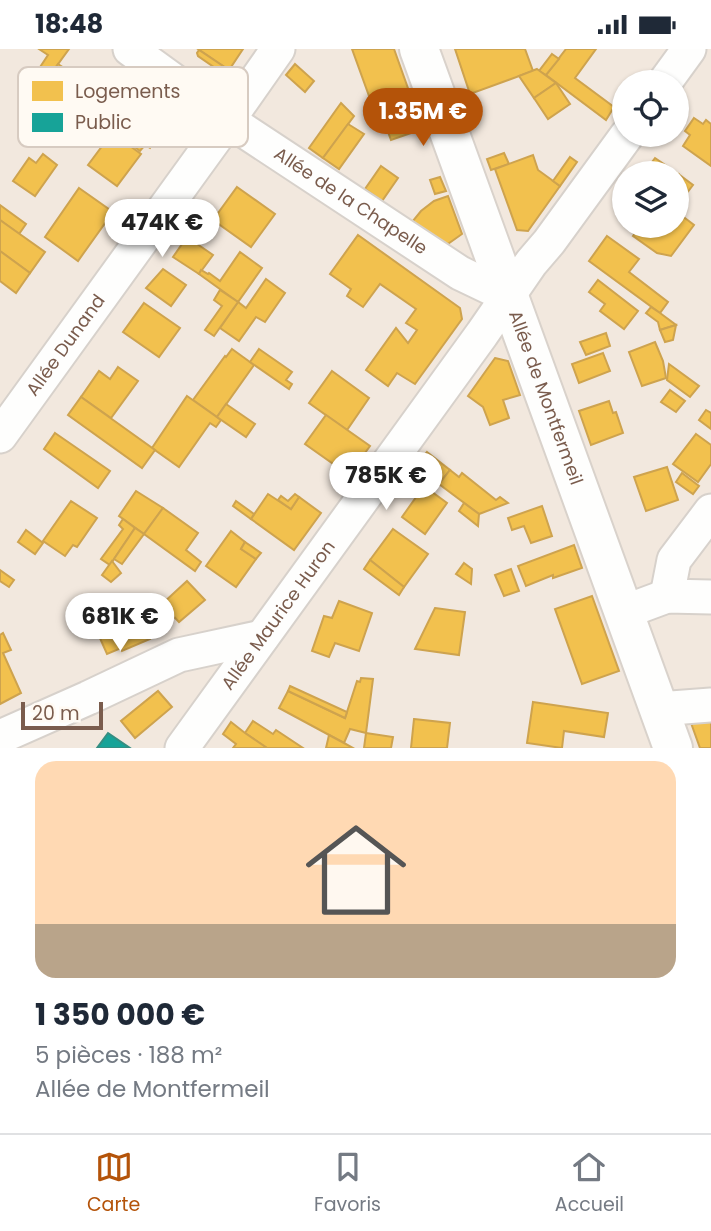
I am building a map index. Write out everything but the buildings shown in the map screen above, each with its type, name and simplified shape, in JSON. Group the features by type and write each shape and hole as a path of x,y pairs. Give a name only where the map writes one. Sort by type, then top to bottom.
{"main road":[{"name":"Allée de Montfermeil","path":"419,49 673,748"}],"street":[{"name":"Allée de la Chapelle","path":"130,49 155,67"},
{"name":"Allée Dunand","path":"248,92 278,49"},
{"path":"674,70 689,49"},
{"name":"Allée de la Chapelle","path":"248,133 460,273 508,296"},
{"name":"Allée Dunand","path":"0,436 209,147"},
{"name":"Allée Maurice Huron","path":"182,748 531,263 549,243 618,147"},
{"path":"667,596 674,560 711,510"},
{"path":"624,612 667,596 711,597"},
{"path":"0,737 179,655 262,637"},
{"path":"659,709 711,705"}],"shaded area":[{"path":"0,49 711,49 711,748 0,748"}]}
